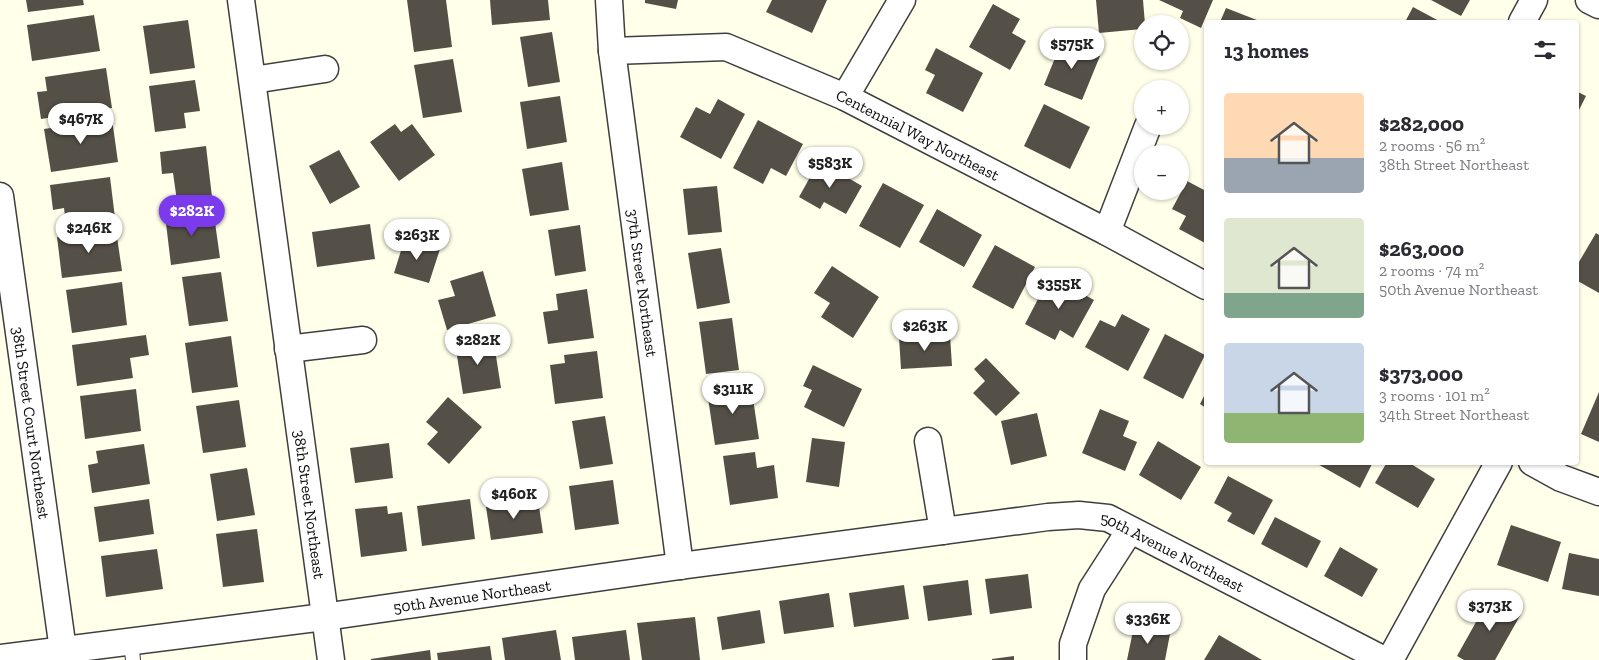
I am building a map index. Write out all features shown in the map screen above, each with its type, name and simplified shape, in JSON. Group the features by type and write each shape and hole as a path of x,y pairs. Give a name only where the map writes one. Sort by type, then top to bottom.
{"street":[{"name":"38th Street Northeast","path":"241,0 330,660"},
{"name":"37th Street Northeast","path":"609,0 612,51 680,566"},
{"path":"845,97 902,0"},
{"path":"1523,20 1534,0"},
{"path":"1589,0 1599,5"},
{"name":"Centennial Way Northeast","path":"612,51 726,47 845,97 1107,232 1204,285"},
{"path":"253,80 324,70"},
{"path":"1107,232 1145,135"},
{"name":"38th Street Court Northeast","path":"0,196 63,650"},
{"path":"288,349 363,340"},
{"path":"928,441 943,531"},
{"path":"1390,660 1497,465"},
{"path":"1537,465 1561,478 1599,492"},
{"name":"50th Avenue Northeast","path":"0,658 63,650 132,651 324,617 680,566 1079,515 1108,518 1384,660"},
{"path":"1073,660 1073,644 1092,589 1130,530"}],"building":[{"path":"26,0 83,0 84,5 28,12"},
{"path":"407,0 446,0 452,47 414,52"},
{"path":"490,0 548,0 550,20 492,25"},
{"path":"645,0 678,0 676,9 645,3"},
{"path":"772,0 827,0 812,33 766,12"},
{"path":"1096,0 1143,0 1144,15 1134,15 1134,30 1099,33"},
{"path":"1159,0 1213,0 1201,28 1189,22 1189,15 1181,15 1183,11"},
{"path":"1431,0 1470,0 1461,16"},
{"path":"993,4 1020,19 1012,33 1026,41 1010,70 969,47"},
{"path":"1413,7 1437,20 1406,20"},
{"path":"1226,8 1257,20 1221,20"},
{"path":"94,15 100,51 32,61 27,25"},
{"path":"188,20 195,68 150,74 143,26"},
{"path":"552,32 560,82 528,87 520,37"},
{"path":"1062,41 1100,56 1082,100 1044,85"},
{"path":"936,48 983,73 963,112 926,93 935,75 925,70"},
{"path":"453,59 462,112 423,118 414,65"},
{"path":"106,68 112,108 41,119 37,92 47,91 45,77"},
{"path":"195,80 200,111 184,113 186,128 155,132 149,86"},
{"path":"1579,92 1586,96 1579,110"},
{"path":"560,96 567,142 527,149 520,102"},
{"path":"718,99 745,114 721,159 680,137 696,107 710,114"},
{"path":"1044,104 1090,127 1070,169 1024,146"},
{"path":"112,119 118,162 51,172 44,129"},
{"path":"758,120 803,144 786,176 771,168 763,184 733,168"},
{"path":"395,124 401,132 412,124 435,155 399,181 370,142"},
{"path":"206,146 212,197 177,201 173,173 162,174 160,152"},
{"path":"339,150 360,187 330,204 309,166"},
{"path":"819,161 862,186 846,214 824,202 820,209 799,197"},
{"path":"562,162 569,210 530,216 522,169"},
{"path":"110,177 115,218 66,225 64,208 53,210 50,185"},
{"path":"1189,182 1204,190 1204,242 1179,229 1186,216 1172,209 1177,200 1189,200"},
{"path":"883,183 924,205 900,248 859,226"},
{"path":"717,186 722,232 688,235 683,189"},
{"path":"213,208 220,258 171,265 165,215"},
{"path":"937,209 982,235 964,267 919,242"},
{"path":"370,224 375,259 317,267 312,232"},
{"path":"580,225 586,271 555,276 548,230"},
{"path":"116,230 122,271 62,278 57,237"},
{"path":"1596,233 1599,235 1599,293 1579,282 1579,262"},
{"path":"405,238 440,249 429,283 394,273"},
{"path":"995,245 1035,267 1013,309 972,287"},
{"path":"721,248 730,303 697,309 688,253"},
{"path":"832,266 879,297 853,338 821,317 830,303 814,293"},
{"path":"483,271 496,316 447,330 438,300 455,296 450,281"},
{"path":"221,272 228,321 189,326 182,277"},
{"path":"1050,276 1094,300 1073,338 1060,330 1055,340 1025,324"},
{"path":"122,282 127,325 72,333 66,290"},
{"path":"587,289 594,338 548,344 543,312 558,310 556,294"},
{"path":"1122,314 1150,329 1128,371 1085,347 1100,320 1115,327"},
{"path":"732,318 739,370 706,374 699,322"},
{"path":"1165,334 1204,354 1183,399 1143,378"},
{"path":"146,335 149,355 130,358 133,378 77,386 72,345"},
{"path":"950,335 952,366 901,369 899,337"},
{"path":"231,336 238,387 192,393 185,343"},
{"path":"493,337 501,388 463,394 455,343"},
{"path":"597,351 603,398 555,404 550,365 565,363 564,355"},
{"path":"986,358 1020,393 996,416 973,393 985,381 974,369"},
{"path":"813,365 862,389 844,427 804,407 812,390 803,386"},
{"path":"751,385 759,439 715,445 707,391"},
{"path":"136,389 141,431 85,439 80,396"},
{"path":"1599,392 1599,442 1581,434"},
{"path":"1204,396 1204,407 1200,404"},
{"path":"448,397 482,427 449,464 427,444 438,432 426,422"},
{"path":"239,400 246,447 203,453 196,406"},
{"path":"1100,409 1129,421 1123,436 1137,442 1125,471 1082,453"},
{"path":"1037,413 1047,456 1011,465 1001,421"},
{"path":"605,416 613,464 580,469 572,421"},
{"path":"812,438 845,442 839,487 806,482"},
{"path":"1158,441 1201,467 1181,500 1139,475"},
{"path":"389,443 393,478 355,483 350,448"},
{"path":"144,444 150,484 92,493 88,465 98,463 96,451"},
{"path":"755,452 757,468 774,465 778,498 730,505 723,456"},
{"path":"1319,465 1372,465 1360,488"},
{"path":"1385,465 1413,465 1435,479 1418,508 1375,483"},
{"path":"247,468 255,515 217,521 210,474"},
{"path":"1228,476 1273,500 1254,535 1227,521 1232,513 1214,503"},
{"path":"613,480 619,524 575,530 569,486"},
{"path":"149,499 154,534 99,542 94,507"},
{"path":"470,499 475,539 422,546 417,506"},
{"path":"538,500 543,533 491,540 486,507"},
{"path":"387,506 388,514 402,512 407,551 361,557 355,509"},
{"path":"1275,517 1321,541 1307,568 1261,544"},
{"path":"1511,525 1561,542 1548,582 1497,565"},
{"path":"257,529 264,582 223,587 216,534"},
{"path":"1340,547 1378,569 1362,597 1324,576"},
{"path":"157,549 163,589 106,597 101,556"},
{"path":"1569,553 1599,559 1599,596 1562,589"},
{"path":"1028,574 1032,608 990,614 985,579"},
{"path":"968,580 972,615 928,621 923,586"},
{"path":"904,585 909,619 854,627 849,593"},
{"path":"829,593 834,627 784,634 779,601"},
{"path":"1490,597 1521,614 1495,660 1464,660 1457,656"},
{"path":"760,610 765,643 722,650 717,617"},
{"path":"695,617 700,660 642,660 637,623"},
{"path":"1134,626 1170,634 1165,660 1127,660"},
{"path":"556,630 561,660 505,660 502,638"},
{"path":"626,630 630,660 575,660 572,637"},
{"path":"1219,635 1262,660 1204,660"},
{"path":"490,646 492,660 438,660 437,653"},
{"path":"430,650 431,660 371,660 371,659"},
{"path":"1014,656 1014,660 992,660 992,659"}]}
